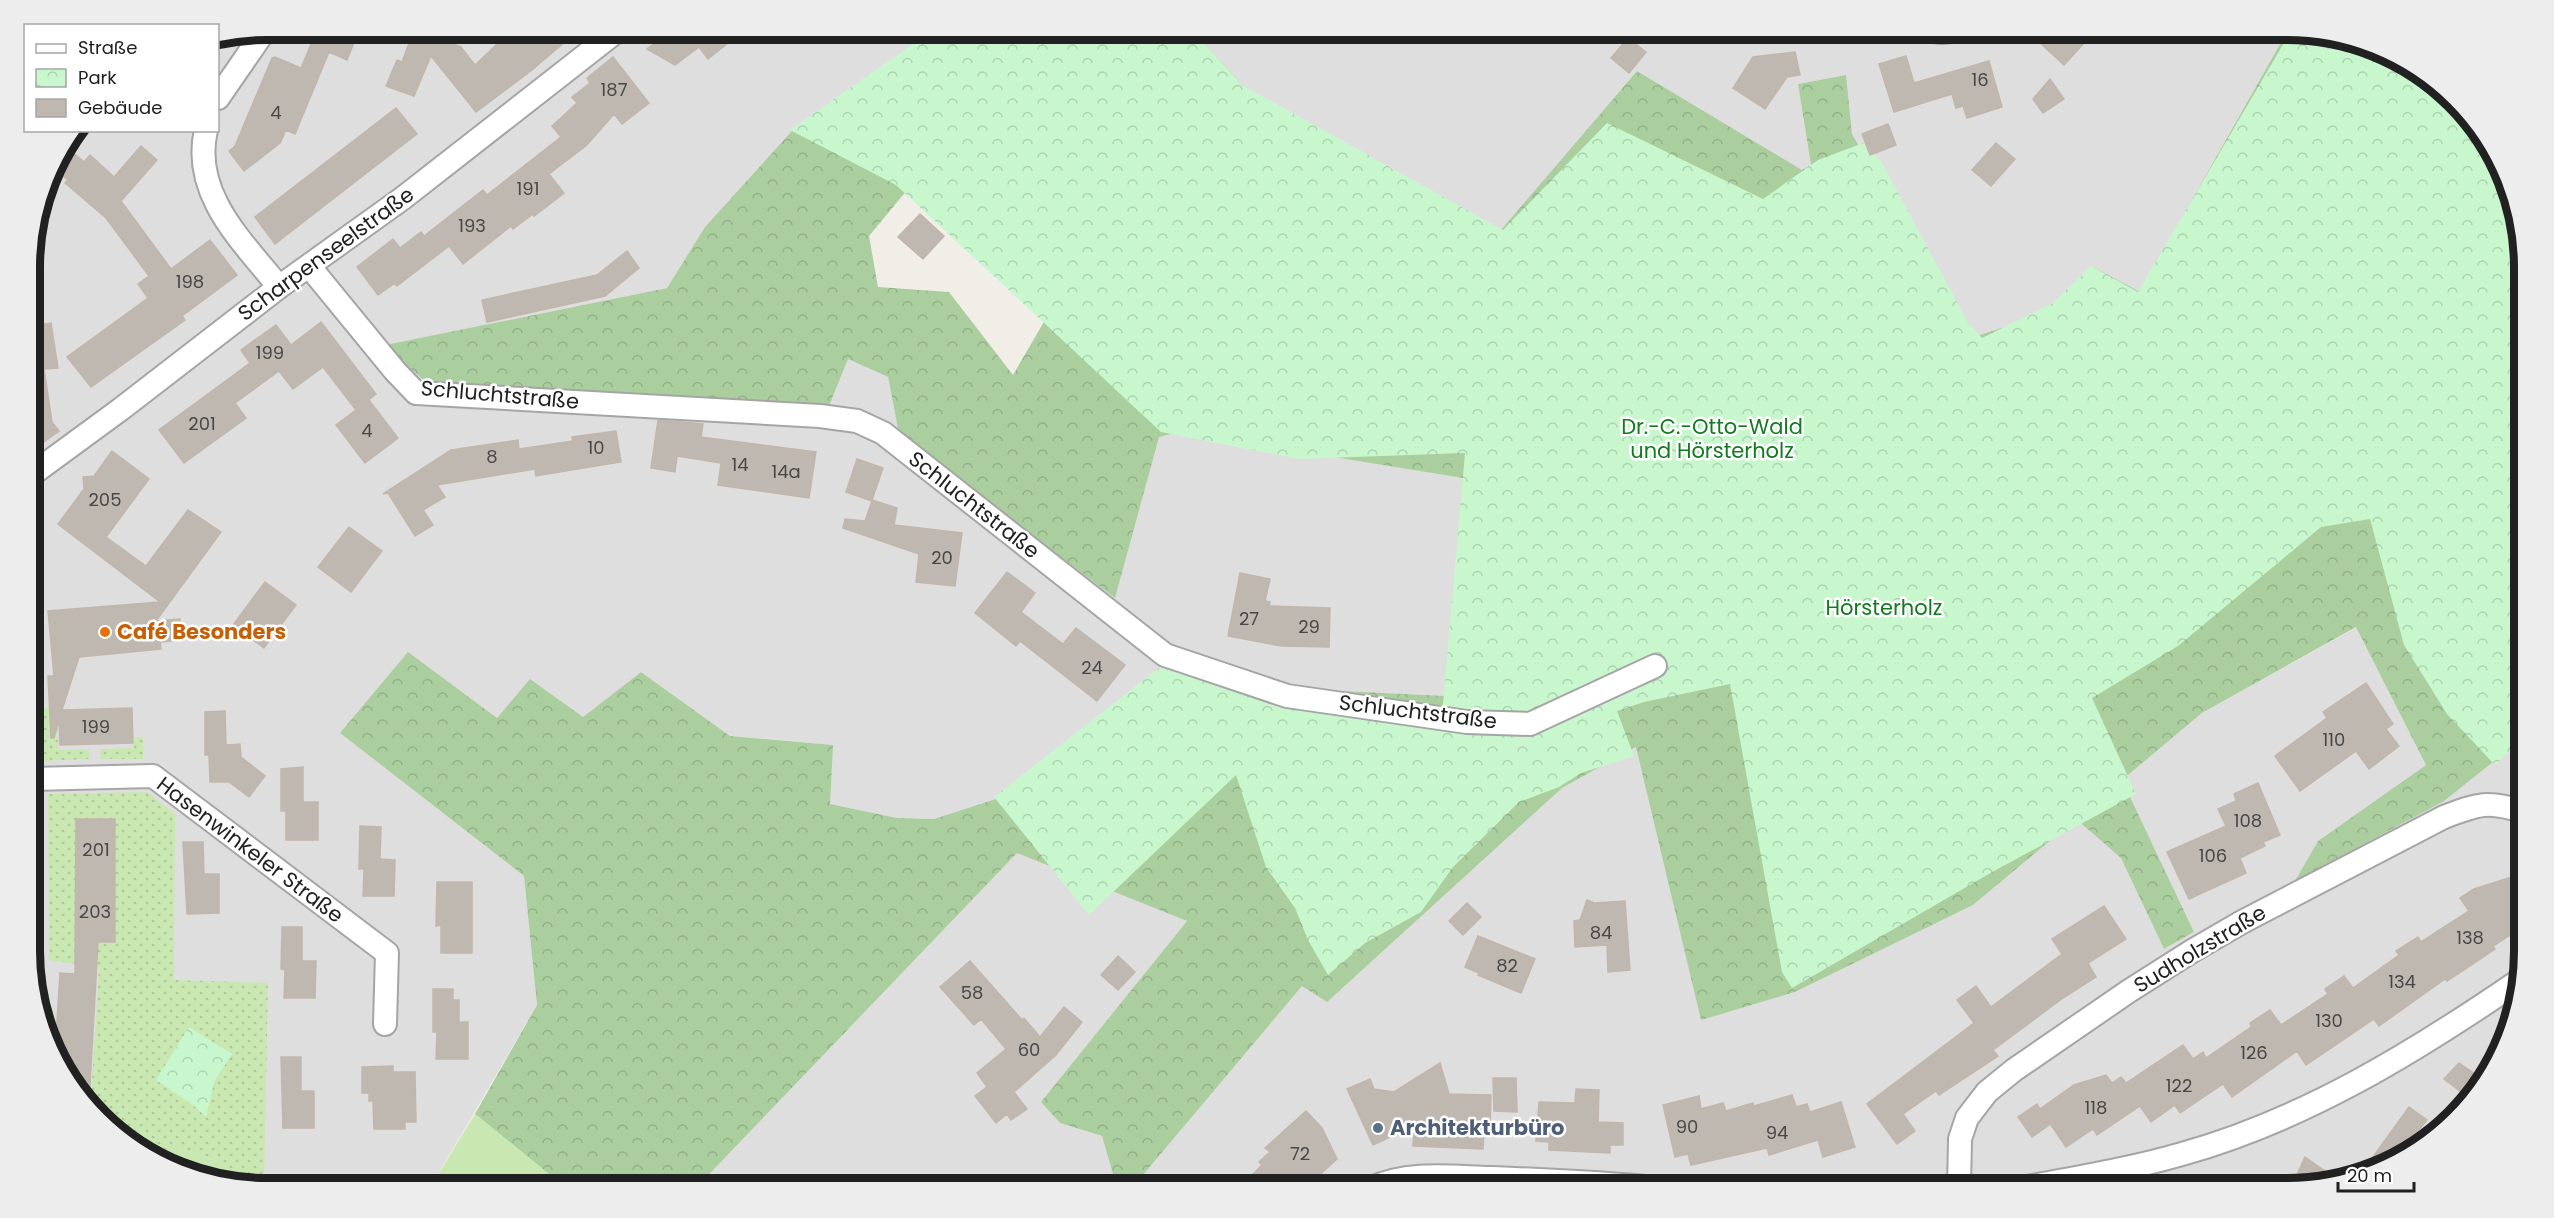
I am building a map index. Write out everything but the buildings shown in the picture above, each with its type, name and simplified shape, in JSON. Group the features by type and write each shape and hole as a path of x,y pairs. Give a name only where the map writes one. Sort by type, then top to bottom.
{"street":[{"name":"Scharpenseelstraße","path":"40,468 279,287 404,198 605,40"},
{"path":"219,97 258,41"},
{"path":"206,132 203,148 205,165 214,200 226,220 279,287"},
{"name":"Schluchtstraße","path":"309,266 395,371 416,393 820,416 857,421 883,433 1165,655 1287,696 1467,722 1530,724 1655,666"},
{"name":"Hasenwinkeler Straße","path":"40,779 153,776 387,953 385,1024"},
{"name":"Sudholzstraße","path":"1959,1178 1960,1139 1967,1118 1987,1092 2067,1032 2242,922 2444,817 2474,805 2500,804 2514,809"},
{"path":"2069,1178 2182,1154 2287,1116 2369,1076 2473,1012 2511,985"},
{"path":"1406,1178 1427,1176 1493,1178"}],"shaded area":[{"path":"268,40 953,40 705,227 667,288 386,345 848,359 888,377 899,434 1115,597 1158,437 1179,432 1464,478 1447,696 1221,685 1020,791 934,819 897,818 829,804 832,745 730,736 641,672 583,717 497,718 340,733 524,876 537,1005 436,1178 238,1176 229,1174 224,1163 170,1147 168,1155 129,1131 87,1089 58,1037 48,1009 42,980 40,950 40,268 42,238 48,209 64,167 85,132 219,132 219,46"},
{"path":"1201,40 2282,40 2140,293 2055,310 1971,338 1852,134 1846,75 1798,84 1811,165 1802,170 1637,71 1501,230 1244,87"},
{"path":"2357,627 2426,765 2318,841 2296,880 2514,744 2514,950 2512,980 2506,1009 2490,1051 2467,1089 2425,1131 2387,1154 2345,1170 2316,1176 2286,1178 1140,1178 1302,986 1562,788 1637,747 1701,1019 1795,992 1973,905 2076,819 2121,857 2164,949 2194,932 2122,780 2202,713"},
{"path":"1017,853 1187,921 1041,1102 1060,1123 1102,1136 1114,1178 706,1178"}],"green space":[{"name":"Dr.-C.-Otto-Wald und Hörsterholz","path":"919,40 1201,40 1242,85 1503,230 1607,123 1763,199 1818,160 1863,143 1881,161 1968,323 1982,338 2053,303 2091,266 2138,292 2286,40 2316,42 2345,48 2373,58 2425,87 2467,129 2496,181 2506,209 2512,238 2514,268 2514,747 2495,765 2447,714 2404,645 2370,519 2321,527 2178,646 2092,698 2136,794 1994,871 1792,988 1782,972 1730,684 1644,702 1617,711 1634,756 1581,773 1559,787 1519,802 1453,867 1421,912 1365,943 1328,975 1308,940 1295,908 1266,867 1236,775 1089,915 994,797 1159,668 1270,690 1442,715 1465,453 1299,459 1161,432 896,185 790,130"},
{"name":"Dr.-C.-Otto-Wald und Hörsterholz","path":"1152,40 1201,40 1244,87 1501,230 1637,71 1802,170 1811,165 1798,84 1846,75 1852,134 1971,338 2055,310 2095,268 2140,292 2282,40 2316,42 2345,48 2400,71 2425,87 2447,107 2467,129 2483,154 2506,209 2512,238 2514,268 2514,745 2444,801 2295,881 2318,841 2426,765 2356,627 2202,713 2122,780 2194,932 2164,949 2121,858 2076,819 1973,905 1795,992 1701,1020 1636,747 1562,788 1327,1002 1302,986 1140,1178 1114,1178 1102,1136 1060,1123 1041,1102 1187,921 1017,853 706,1178 554,1178 475,1114 537,1005 524,876 340,733 408,652 497,718 530,679 583,717 641,672 730,736 833,745 830,804 897,818 934,819 1020,791 1221,685 1447,696 1463,478 1179,432 1159,437 1115,598 899,434 888,377 848,359 829,406 431,387 385,345 667,288 705,227 792,131","holes":["908,189 1048,315 1013,375 949,292 878,287 869,236"]},
{"path":"40,708 57,708 58,750 90,749 89,759 43,761"},
{"path":"134,737 143,737 143,759 100,759 101,749 134,748"},
{"path":"147,792 175,814 174,980 268,983 264,1178 229,1174 224,1163 171,1146 167,1154 129,1131 91,1094 99,968 49,960 48,794"},
{"path":"48,1010 53,1010 52,1021"},
{"path":"189,1027 232,1054 215,1080 206,1117 193,1105 156,1080"},
{"path":"475,1114 554,1178 436,1178"},
{"path":"170,1146 224,1163 229,1174 209,1170 168,1154"}],"place":[{"name":"Café Besonders","path":"105,632"},
{"name":"Architekturbüro","path":"1378,1128"}],"park label":[{"name":"Hörsterholz","path":"1884,608"}]}
